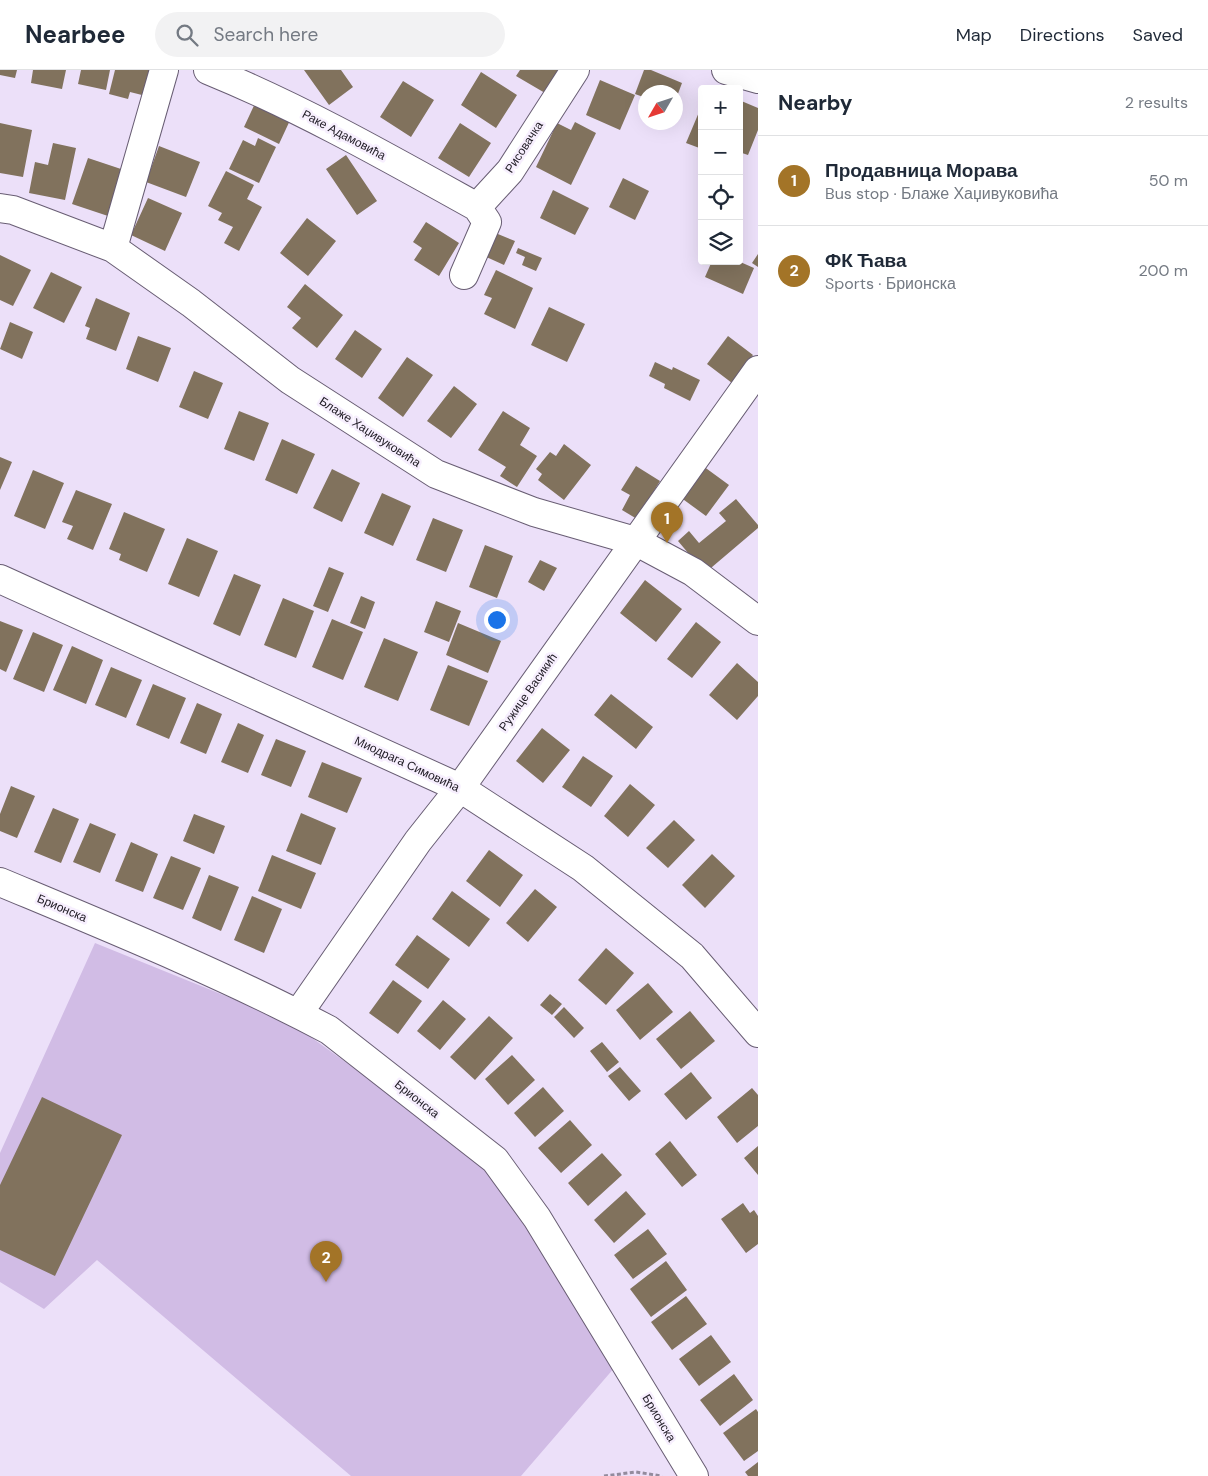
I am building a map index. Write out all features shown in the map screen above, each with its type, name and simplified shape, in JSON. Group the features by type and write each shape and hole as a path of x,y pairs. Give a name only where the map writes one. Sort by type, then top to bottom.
{"street":[{"path":"113,248 164,70"},
{"name":"Раке Адамовића","path":"208,70 258,90 349,136 477,206"},
{"name":"Рисовачка","path":"477,206 510,171 575,70"},
{"path":"726,70 758,79"},
{"path":"464,275 487,222 477,206"},
{"name":"Блаже Хаџивуковића","path":"0,208 13,210 113,248 191,303 290,380 436,474 534,512 635,541 694,572 758,621"},
{"name":"Ружице Васикић","path":"298,1014 418,841 460,788 758,370"},
{"name":"Миодрага Симовића","path":"0,579 460,788 583,868 692,956 758,1033"},
{"name":"Брионска","path":"0,882 108,927 329,1030 495,1160 537,1218 694,1476"}],"path":[{"path":"604,1476 636,1472 662,1476"}],"shaded area":[{"path":"95,943 290,1022 498,1172 615,1367 521,1476 351,1476 97,1260 44,1309 0,1282 0,1153"}],"building":[{"path":"0,70 17,70 15,78 0,75"},
{"path":"33,70 66,70 62,89 31,83"},
{"path":"81,70 110,70 106,90 78,84"},
{"path":"115,70 152,70 146,96 130,92 128,99 109,94"},
{"path":"304,70 341,70 353,87 329,105"},
{"path":"520,70 559,70 545,93 516,76"},
{"path":"644,70 651,70 682,83 681,85 638,85"},
{"path":"481,72 517,95 496,128 461,105"},
{"path":"600,80 635,95 620,130 586,115"},
{"path":"403,81 434,100 411,137 380,117"},
{"path":"257,99 292,116 279,144 244,127"},
{"path":"743,102 758,108 758,130 748,155 743,153"},
{"path":"698,114 698,148 686,143"},
{"path":"575,122 596,133 571,185 536,167 557,123 571,130"},
{"path":"0,123 32,130 23,177 0,173"},
{"path":"460,123 491,143 469,177 438,158"},
{"path":"258,138 276,147 259,183 229,169 243,140 255,146"},
{"path":"53,143 76,148 65,200 29,193 35,162 48,165"},
{"path":"159,146 200,162 186,197 146,182"},
{"path":"346,155 377,201 357,215 326,169"},
{"path":"88,158 127,171 111,217 72,204"},
{"path":"226,171 254,185 247,199 262,207 239,251 224,243 233,227 218,220 222,213 208,206"},
{"path":"623,178 649,191 635,220 609,207"},
{"path":"553,190 589,208 575,235 540,218"},
{"path":"148,198 182,213 165,251 131,235"},
{"path":"307,218 336,241 308,276 280,253"},
{"path":"426,222 459,243 439,276 414,260 422,248 413,242"},
{"path":"493,232 515,241 504,265 482,255"},
{"path":"518,248 542,258 536,271 522,265 525,257 516,253"},
{"path":"758,254 758,267 752,263"},
{"path":"0,255 31,270 13,306 0,300"},
{"path":"743,263 754,268 743,294 705,277 710,265 743,265"},
{"path":"496,270 533,288 515,329 484,314 492,298 484,295"},
{"path":"51,272 82,287 64,323 33,308"},
{"path":"305,284 343,315 317,348 292,328 301,318 287,307"},
{"path":"96,298 130,313 116,351 86,339 90,328 85,326"},
{"path":"549,307 585,324 567,362 531,345"},
{"path":"10,322 33,332 22,359 0,349"},
{"path":"355,330 382,349 362,378 335,359"},
{"path":"138,336 171,348 158,382 126,369"},
{"path":"728,336 753,355 732,383 707,364"},
{"path":"407,357 433,375 403,417 378,398"},
{"path":"655,362 672,370 673,367 700,380 690,401 664,388 665,384 649,376"},
{"path":"194,371 223,383 208,419 179,407"},
{"path":"454,386 477,404 451,438 427,421"},
{"path":"239,411 269,423 254,461 224,449"},
{"path":"503,411 530,428 520,445 537,456 517,487 500,476 506,467 478,450"},
{"path":"282,439 315,454 297,494 265,480"},
{"path":"564,444 591,465 564,500 538,480 542,474 536,469 550,452 556,456"},
{"path":"0,457 12,462 0,490"},
{"path":"636,466 660,481 637,519 622,510 630,495 621,490"},
{"path":"703,466 729,485 706,516 680,497"},
{"path":"332,469 360,483 342,522 313,508"},
{"path":"33,470 64,483 45,529 14,516"},
{"path":"76,490 112,504 93,550 67,539 73,526 62,522"},
{"path":"382,493 411,506 393,546 364,533"},
{"path":"736,499 758,525 758,528 705,573 678,541 689,531 699,543 726,521 719,513"},
{"path":"124,512 165,529 147,572 119,560 121,554 109,549"},
{"path":"433,518 463,530 446,572 416,560"},
{"path":"187,538 218,551 199,597 168,584"},
{"path":"485,545 513,556 497,598 469,587"},
{"path":"540,560 557,568 544,591 528,582"},
{"path":"329,567 344,573 328,612 313,606"},
{"path":"234,574 261,585 240,636 213,624"},
{"path":"645,580 682,609 656,642 620,613"},
{"path":"361,596 375,602 365,629 350,623"},
{"path":"283,598 314,611 296,658 264,645"},
{"path":"436,601 461,611 449,642 424,632"},
{"path":"332,619 363,632 343,680 312,667"},
{"path":"0,621 23,630 6,672 0,669"},
{"path":"696,622 721,642 692,678 667,659"},
{"path":"458,623 501,641 488,673 446,655"},
{"path":"33,632 63,645 44,692 13,679"},
{"path":"384,638 418,652 398,701 364,687"},
{"path":"72,646 103,660 86,704 53,690"},
{"path":"737,663 758,682 758,696 737,720 709,695"},
{"path":"448,665 488,681 469,726 430,710"},
{"path":"111,667 142,680 126,718 95,705"},
{"path":"153,684 186,698 169,739 136,725"},
{"path":"611,694 653,727 636,749 594,715"},
{"path":"197,703 222,714 206,754 180,743"},
{"path":"238,723 264,735 248,773 221,762"},
{"path":"542,728 570,750 543,783 516,761"},
{"path":"276,739 306,751 291,787 261,775"},
{"path":"583,756 613,776 591,807 562,787"},
{"path":"322,762 362,778 347,813 308,797"},
{"path":"630,784 655,805 628,837 604,816"},
{"path":"11,786 35,796 17,838 0,831 0,814"},
{"path":"53,808 79,819 61,863 34,852"},
{"path":"301,813 336,828 321,865 286,851"},
{"path":"194,814 225,826 214,854 183,841"},
{"path":"674,820 695,840 668,868 646,848"},
{"path":"90,823 116,834 100,873 73,862"},
{"path":"131,842 158,854 143,892 115,881"},
{"path":"489,850 523,875 500,907 466,881"},
{"path":"712,854 735,876 705,908 682,885"},
{"path":"272,855 316,873 301,909 258,891"},
{"path":"171,856 201,868 183,910 153,898"},
{"path":"209,875 239,887 221,931 192,918"},
{"path":"535,889 557,907 528,942 506,923"},
{"path":"452,891 490,919 469,947 432,919"},
{"path":"252,896 282,909 264,953 234,940"},
{"path":"417,935 450,959 428,989 395,965"},
{"path":"606,948 634,973 606,1005 578,980"},
{"path":"393,980 422,1001 398,1034 369,1013"},
{"path":"648,983 673,1012 640,1040 616,1010"},
{"path":"550,994 562,1004 552,1015 540,1005"},
{"path":"443,1000 466,1019 440,1050 417,1031"},
{"path":"564,1007 584,1028 574,1038 554,1017"},
{"path":"690,1011 715,1041 681,1069 656,1039"},
{"path":"489,1016 513,1038 475,1080 450,1057"},
{"path":"602,1042 619,1062 607,1072 590,1051"},
{"path":"512,1055 535,1080 508,1105 485,1079"},
{"path":"620,1067 641,1091 629,1101 608,1076"},
{"path":"691,1072 712,1098 686,1120 664,1094"},
{"path":"543,1087 564,1111 535,1137 514,1113"},
{"path":"752,1088 758,1095 758,1126 737,1143 717,1117"},
{"path":"42,1097 122,1135 55,1276 0,1250 0,1185"},
{"path":"570,1120 592,1145 561,1173 538,1148"},
{"path":"670,1141 697,1175 682,1187 655,1154"},
{"path":"758,1146 758,1175 744,1158"},
{"path":"602,1153 622,1175 588,1206 568,1183"},
{"path":"626,1191 646,1214 614,1243 594,1220"},
{"path":"743,1203 750,1213 754,1210 758,1216 758,1244 746,1253 721,1219"},
{"path":"648,1229 667,1254 633,1279 614,1255"},
{"path":"666,1261 687,1290 651,1317 630,1289"},
{"path":"686,1296 707,1324 672,1350 651,1322"},
{"path":"711,1335 731,1362 699,1386 679,1359"},
{"path":"734,1374 753,1400 720,1426 700,1400"},
{"path":"756,1409 758,1412 758,1451 744,1461 723,1433"},
{"path":"758,1462 758,1476 748,1476 745,1472"}],"place":[{"name":"Продавница Морава","path":"667,543"},
{"name":"ФК Ћава","path":"326,1282"}]}
